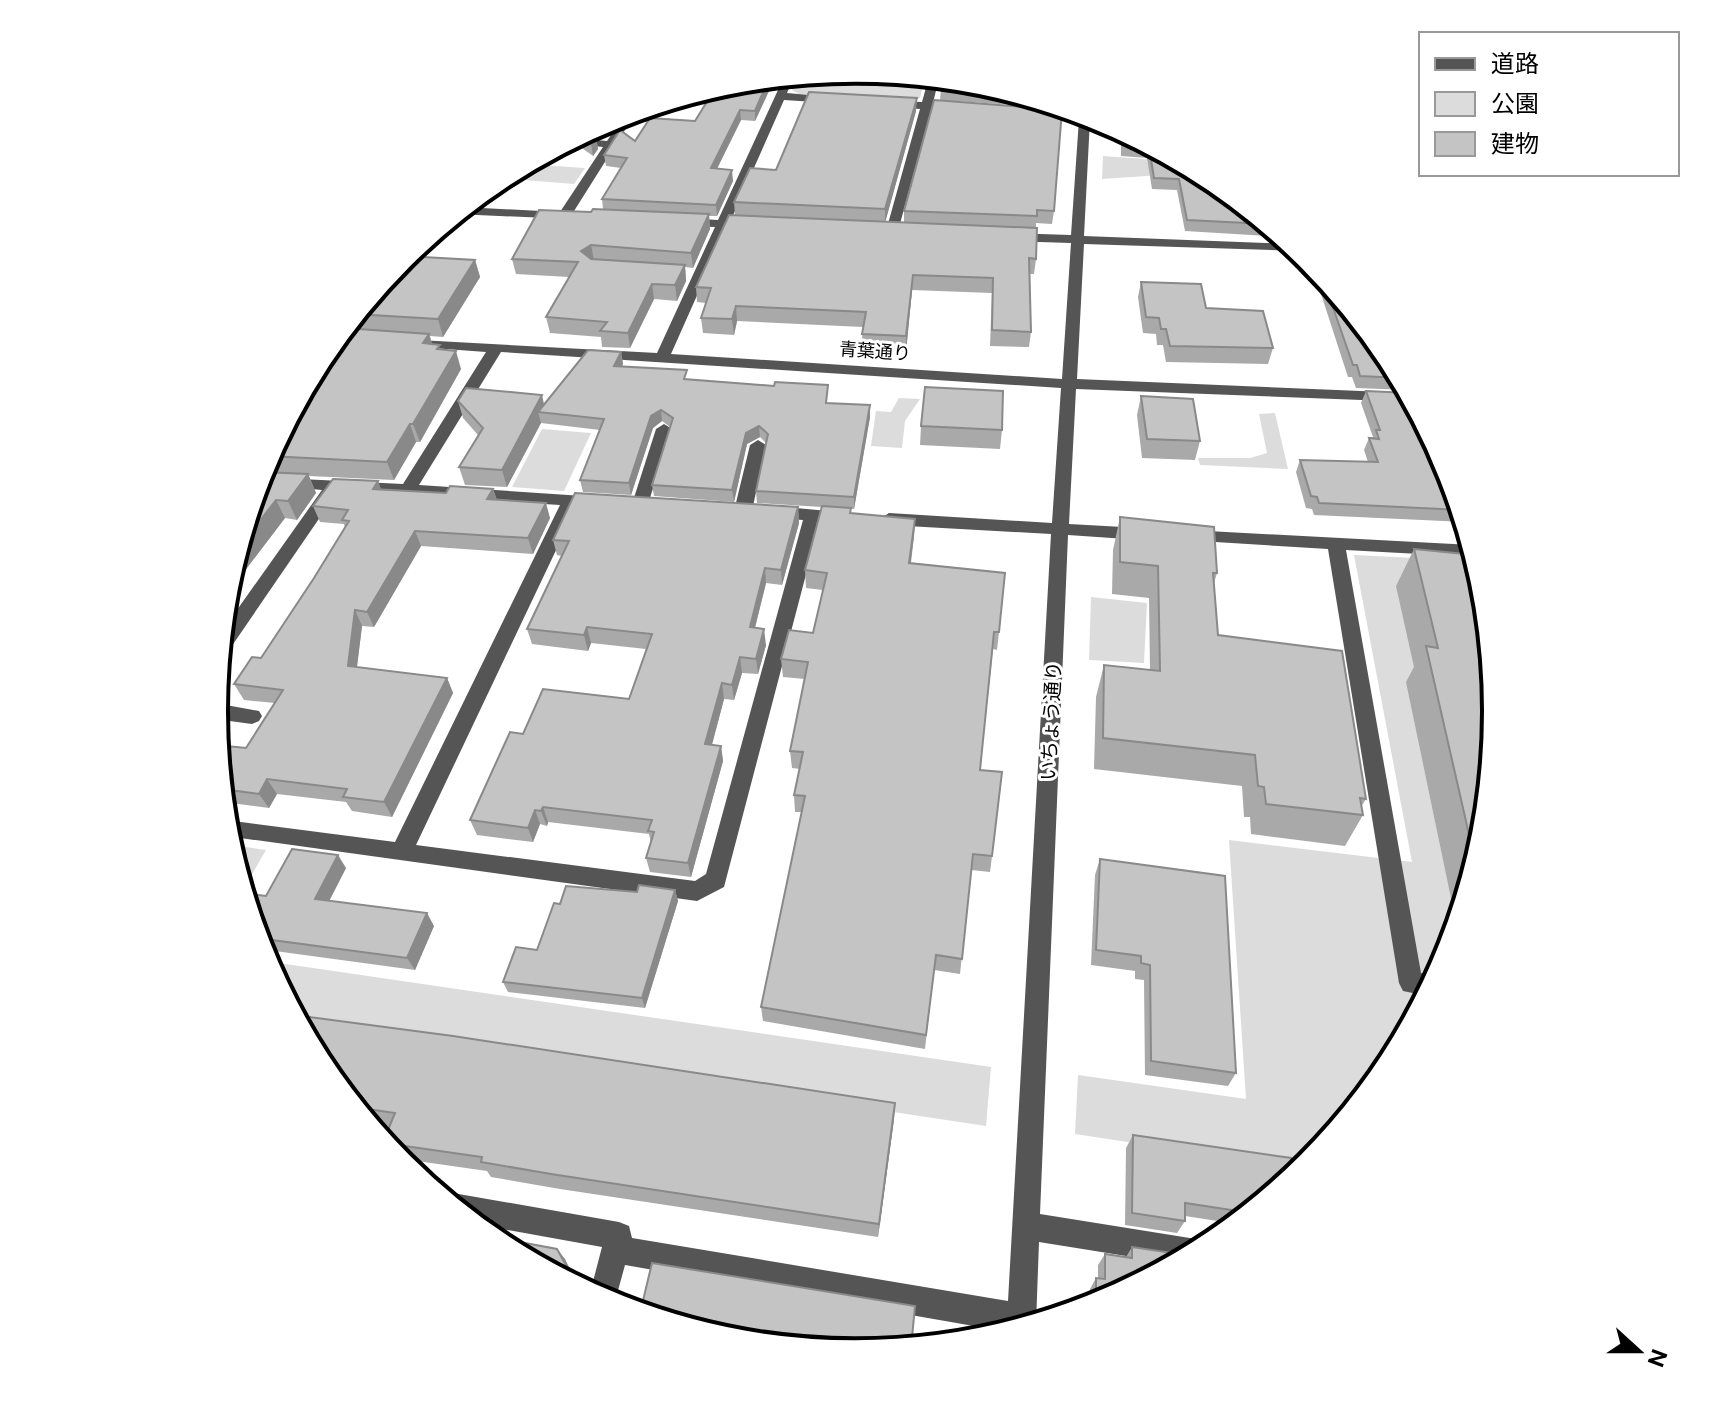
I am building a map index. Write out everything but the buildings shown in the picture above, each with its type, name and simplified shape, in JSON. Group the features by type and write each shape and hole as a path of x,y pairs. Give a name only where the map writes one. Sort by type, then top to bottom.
{"street":[{"path":"662,358 784,88"},
{"path":"876,231 899,232 931,88"},
{"path":"780,96 838,100"},
{"path":"882,103 974,109"},
{"path":"1021,112 1044,113"},
{"name":"いちょう通り","path":"1021,1317 1060,530 1086,128"},
{"path":"564,216 620,130"},
{"path":"592,143 611,144"},
{"path":"477,212 579,217"},
{"path":"675,221 769,226"},
{"path":"999,237 1277,247"},
{"path":"684,274 699,275"},
{"name":"青葉通り","path":"394,341 1069,384 1399,397"},
{"path":"409,488 496,348"},
{"path":"273,482 633,504 664,429"},
{"path":"758,445 736,510 1462,550"},
{"path":"233,629 334,485"},
{"path":"401,852 571,500"},
{"path":"239,831 697,891 716,880 813,515"},
{"path":"1336,544 1411,983 1420,984"},
{"path":"228,713 252,716"},
{"path":"477,1211 619,1236 606,1287"},
{"path":"1026,1226 1177,1250"},
{"path":"616,1249 1007,1320"}],"green space":[{"path":"856,84 922,88 920,98 910,101 799,94 792,90 793,87 814,85"},
{"path":"1103,156 1153,159 1176,172 1176,174 1102,179"},
{"path":"547,165 585,168 574,184 523,180"},
{"path":"899,398 920,399 905,421 902,448 871,446 876,411 891,412"},
{"path":"1275,413 1288,469 1200,465 1198,458 1250,458 1267,453 1259,414"},
{"path":"542,429 591,433 564,491 512,487"},
{"path":"1354,555 1465,560 1478,630 1482,742 1478,793 1462,874 1450,913 1418,989 1399,1025 1353,1093 1287,1166 1075,1134 1078,1075 1246,1099 1229,840 1412,862"},
{"path":"1091,597 1147,603 1144,663 1089,660"},
{"path":"243,846 266,850 250,878"},
{"path":"281,963 991,1067 986,1126 311,1024"}]}
